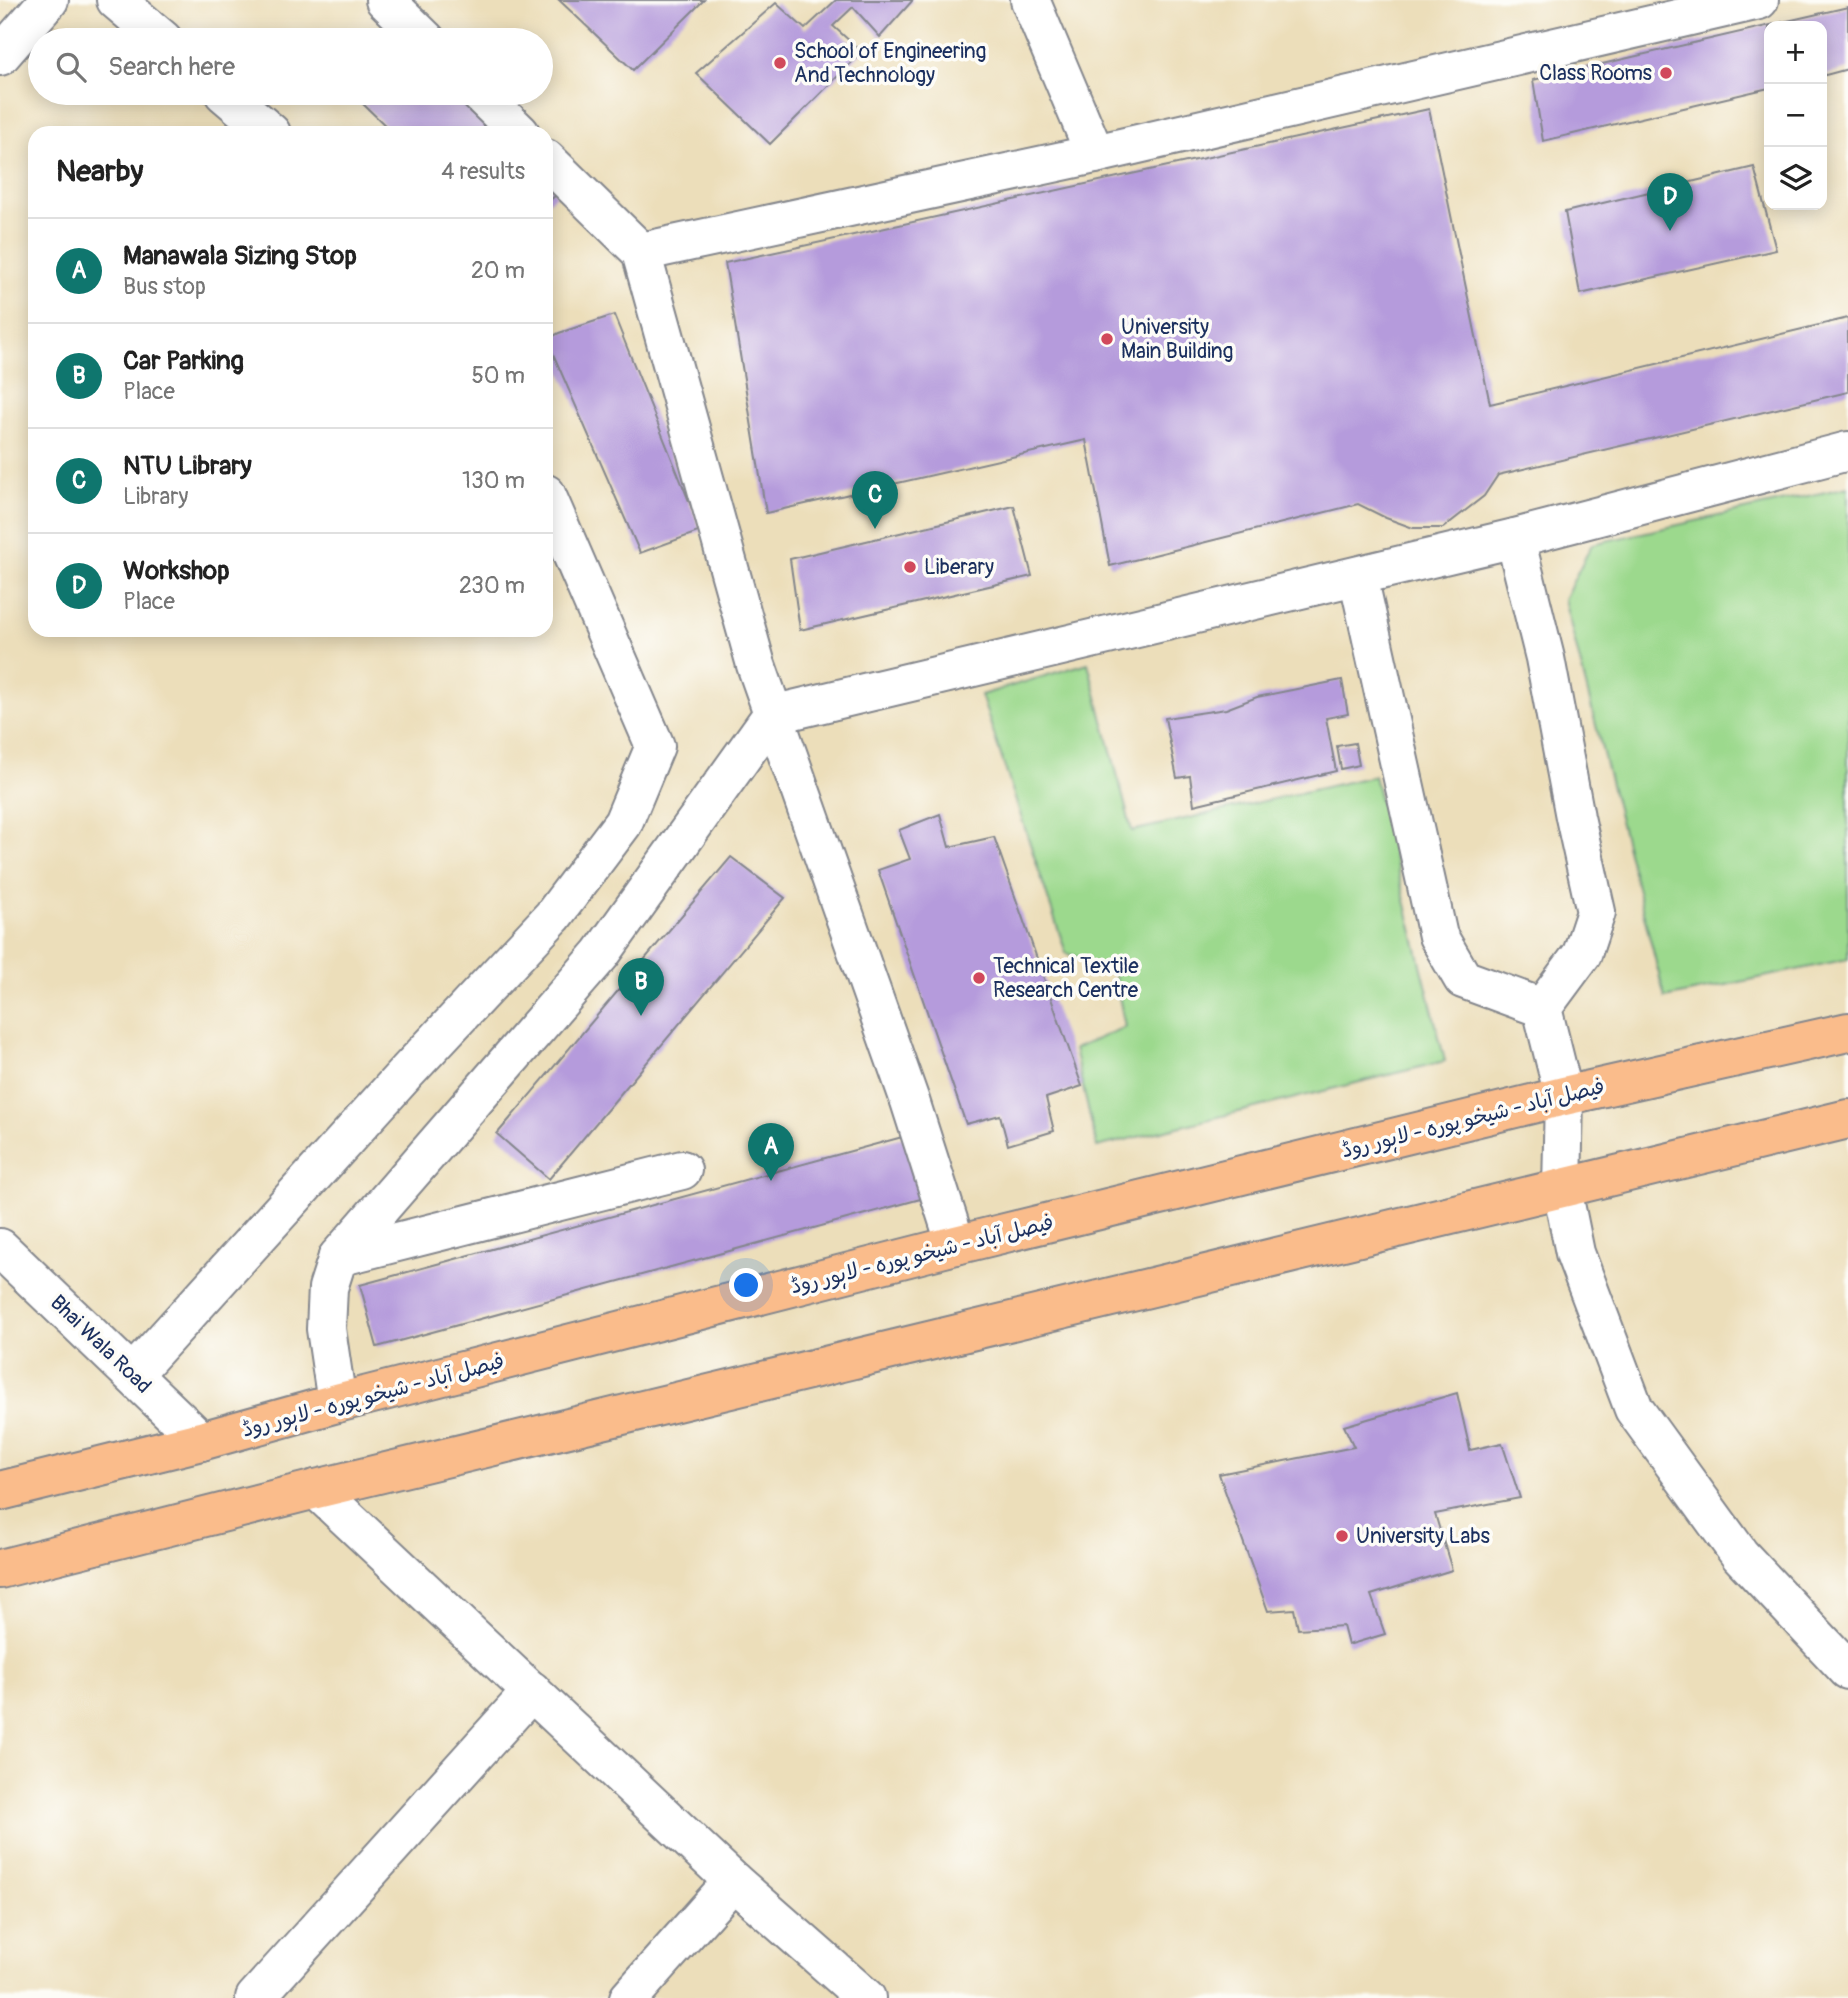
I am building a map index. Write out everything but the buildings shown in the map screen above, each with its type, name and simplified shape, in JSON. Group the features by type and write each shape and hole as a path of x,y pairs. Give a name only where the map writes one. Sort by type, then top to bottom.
{"highway":[{"name":"فیصل آباد - شیخو پورہ - لاہور روڈ","path":"0,1491 956,1245 1564,1096 1848,1032"},
{"path":"0,1569 317,1489 1848,1119"}],"street":[{"path":"0,56 49,0"},
{"path":"116,0 149,28"},
{"path":"385,0 414,28"},
{"path":"1030,0 1095,154"},
{"path":"641,252 1095,154 1759,0"},
{"path":"238,105 263,126"},
{"path":"491,105 513,126"},
{"path":"553,166 641,252 756,665 910,1101 956,1245"},
{"path":"337,1403 326,1329 328,1288 338,1258 601,954 772,715 1515,538 1848,451"},
{"path":"133,1374 407,1072 553,916 623,823 655,746 553,510"},
{"path":"1515,538 1545,658 1596,912 1582,954 1542,1008"},
{"path":"1358,576 1438,936 1463,979 1542,1008"},
{"path":"1542,1008 1564,1096 1562,1189 1575,1253 1634,1409 1740,1555 1848,1670"},
{"path":"338,1258 682,1170"},
{"name":"Bhai Wala Road","path":"0,1248 201,1441"},
{"path":"317,1489 733,1881 866,1998"},
{"path":"255,1998 532,1691"},
{"path":"629,1998 733,1881"}],"green space":[{"path":"1848,487 1848,959 1665,998 1564,599 1592,544"},
{"path":"1088,663 1132,831 1374,776 1445,1061 1097,1147 1074,1049 1125,1027 1114,971 1066,953 981,695"}],"place":[{"name":"School of Engineering And Technology","path":"780,63"},
{"name":"Class Rooms","path":"1666,73"},
{"name":"Workshop","path":"1670,231"},
{"name":"University Main Building","path":"1107,339"},
{"name":"NTU Library","path":"875,529"},
{"name":"Liberary","path":"910,567"},
{"name":"Technical Textile Research Centre","path":"979,978"},
{"name":"Car Parking","path":"641,1016"},
{"name":"Manawala Sizing Stop","path":"771,1181"},
{"name":"University Labs","path":"1342,1536"}]}
